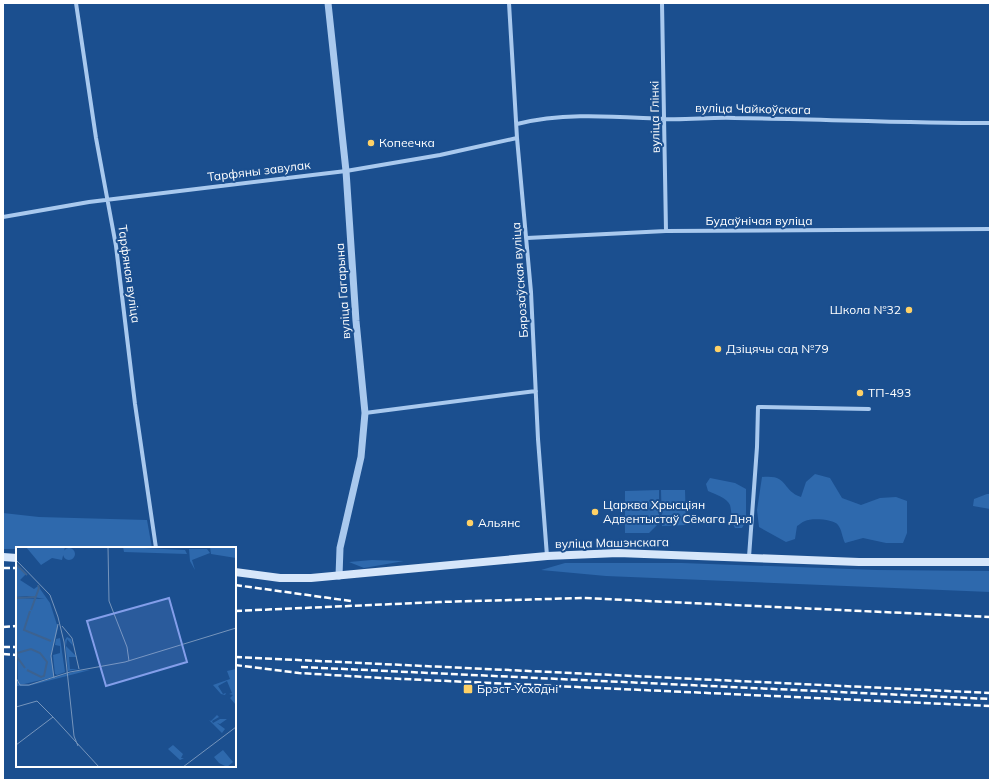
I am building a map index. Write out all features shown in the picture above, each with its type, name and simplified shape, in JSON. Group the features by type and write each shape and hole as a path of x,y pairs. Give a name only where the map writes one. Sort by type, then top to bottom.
{"main road":[{"name":"вуліца Машэнскага","path":"236,572 294,578 339,576 547,556 644,553 859,562 990,562"},
{"path":"3,557 16,558"}],"street":[{"name":"Тарфяная вуліца","path":"76,3 96,138 108,199 156,547"},
{"name":"вуліца Гагарына","path":"328,3 346,171 356,321 365,413 361,457 340,548 339,576"},
{"name":"Бярозаўская вуліца","path":"509,3 517,138 527,238 547,556"},
{"name":"вуліца Глінкі","path":"662,3 666,231"},
{"name":"вуліца Чайкоўскага","path":"517,124 555,117 624,116 665,119 734,118 860,120 920,123 990,123"},
{"name":"Тарфяны завулак","path":"3,216 108,199 346,171 440,155 517,138"},
{"name":"Будаўнічая вуліца","path":"527,238 666,231 990,229"},
{"path":"365,413 536,391"},
{"path":"749,557 757,448 758,407 869,409"}],"shaded area":[{"path":"815,474 830,478 842,498 861,505 880,498 896,497 907,501 907,533 903,543 886,543 863,538 845,543 838,525 832,521 808,520 803,522 797,526 795,539 786,542 759,527 757,510 762,477 771,477 781,480 790,490 801,497 806,482"},
{"path":"710,478 735,483 746,489 746,521 742,528 735,528 730,505 726,500 708,491 706,484"},
{"path":"659,490 659,523 649,533 625,533 625,491"},
{"path":"661,490 685,490 686,525 662,526"},
{"path":"990,494 990,509 973,506 974,499"},
{"path":"3,513 39,517 147,520 152,547 16,547 16,549 3,549"},
{"path":"372,560 404,561 364,568 349,562"},
{"path":"565,563 682,563 877,570 990,571 990,592 606,576 541,570"}],"railway":[{"path":"3,568 16,568"},
{"path":"236,585 351,601"},
{"path":"236,611 439,602 584,598 990,617"},
{"path":"3,627 16,626"},
{"path":"3,647 16,647"},
{"path":"3,654 16,655"},
{"path":"236,657 990,693"},
{"path":"236,665 299,673 382,678 990,706"},
{"path":"301,667 990,699"}],"place":[{"name":"Копеечка","path":"371,143"},
{"name":"Школа №32","path":"909,310"},
{"name":"Дзіцячы сад №79","path":"718,349"},
{"name":"ТП-493","path":"860,393"},
{"name":"Царква Хрысціян Адвентыстаў Сёмага Дня","path":"595,512"},
{"name":"Альянс","path":"470,523"},
{"name":"Брэст-Усходні","path":"468,689"}]}
